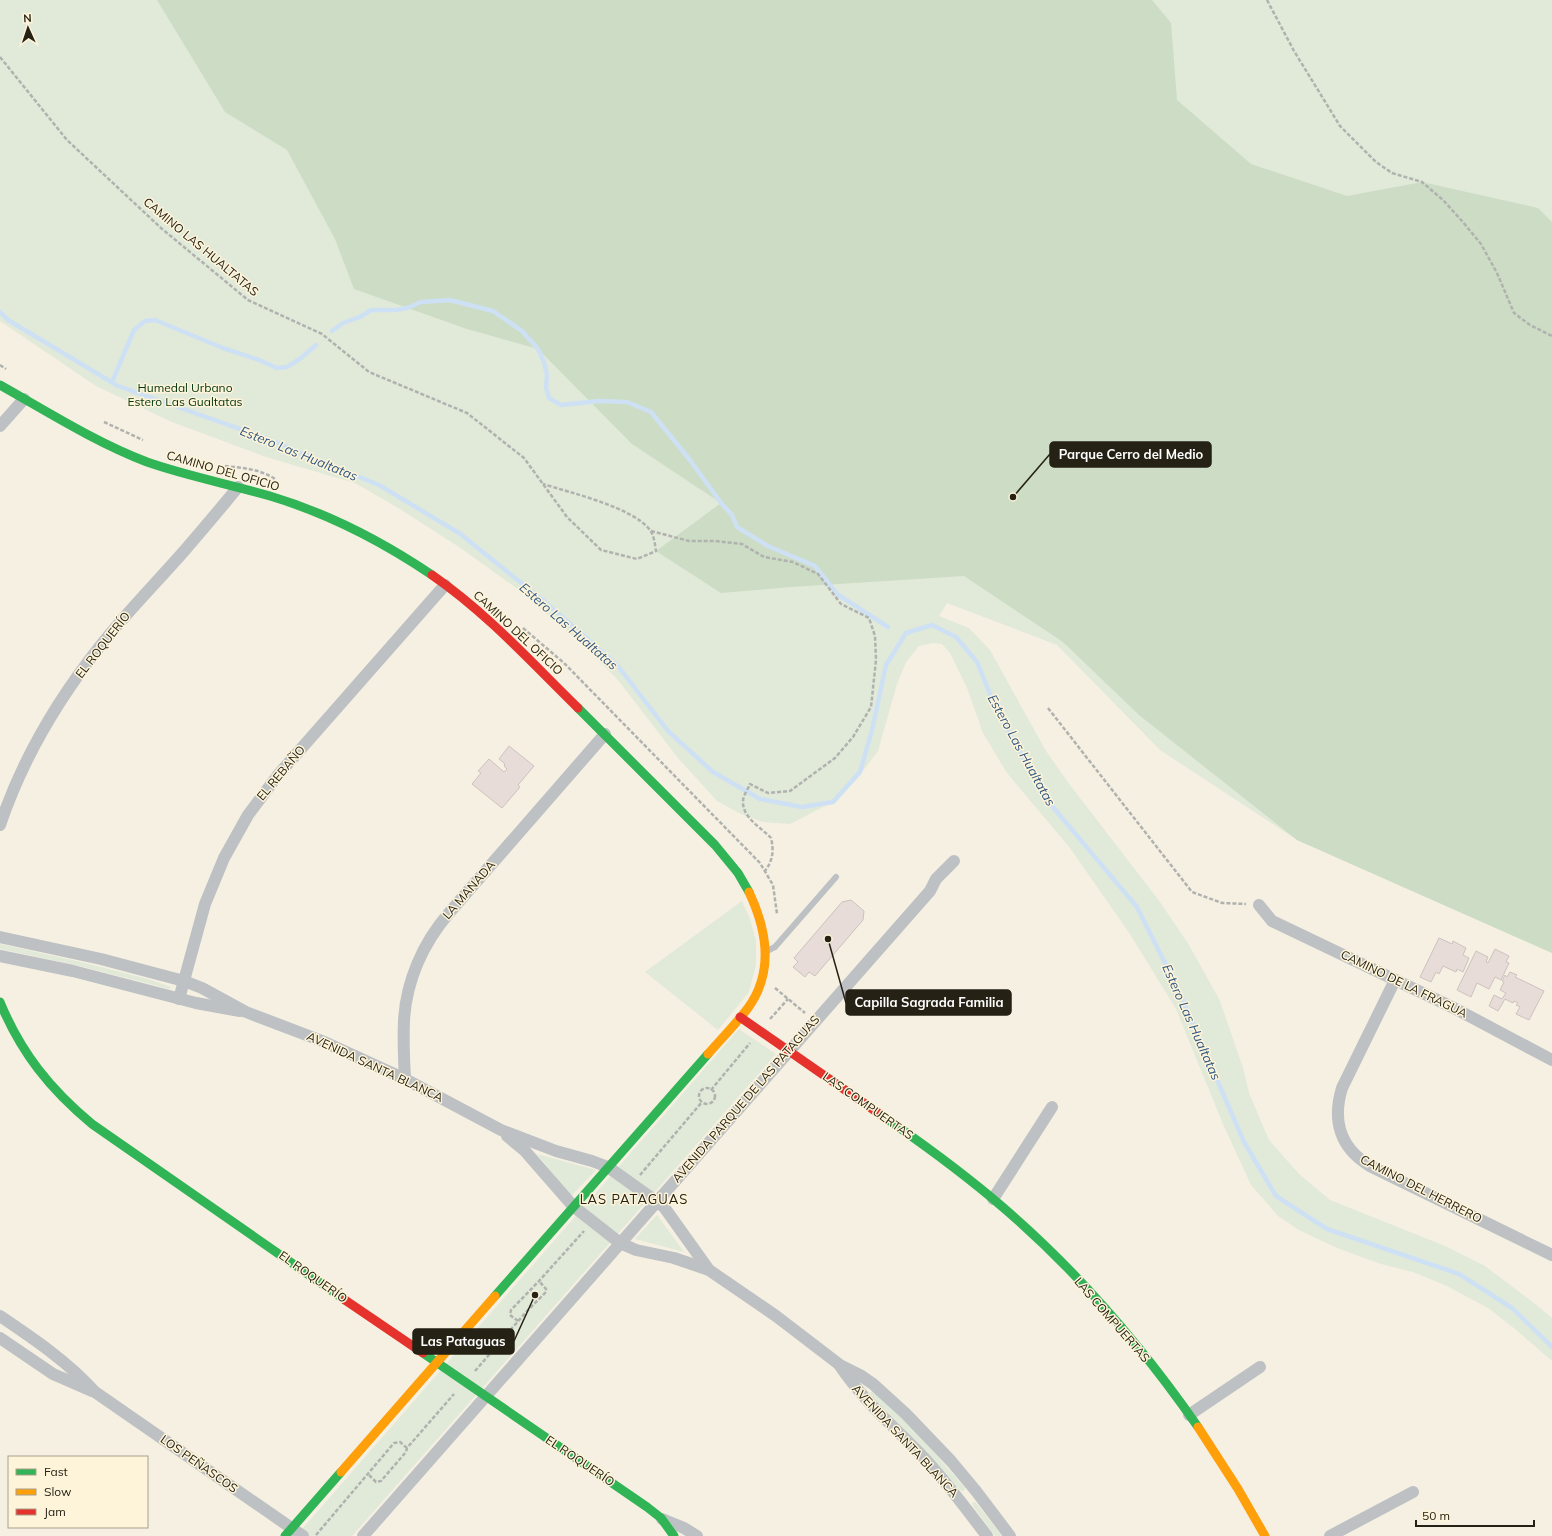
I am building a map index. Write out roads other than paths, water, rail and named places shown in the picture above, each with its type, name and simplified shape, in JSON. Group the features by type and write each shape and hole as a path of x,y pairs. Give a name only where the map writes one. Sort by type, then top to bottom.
{"street":[{"name":"CAMINO DEL OFICIO","path":"0,385 90,436 136,457 176,471 238,487 302,507 352,529 395,552 445,584 496,626 717,848 738,873 760,916 766,952 762,981 752,1002 740,1017"},
{"path":"0,426 24,399"},
{"name":"EL ROQUERÍO","path":"0,825 11,796 34,748 52,715 82,671 120,622 185,550 238,487"},
{"name":"EL REBAÑO","path":"179,999 205,904 214,880 248,815 278,775 445,584"},
{"name":"LA MANADA","path":"405,1079 404,1021 407,997 415,968 428,941 449,912 605,734"},
{"name":"AVENIDA PARQUE DE LAS PATAGUAS","path":"363,1536 930,891 936,879 954,861"},
{"name":"CAMINO DE LA FRAGUA","path":"1259,905 1272,921 1454,1008 1552,1060"},
{"name":"AVENIDA SANTA BLANCA","path":"0,937 101,959 184,981 209,991 246,1012 322,1041 405,1079 501,1130 549,1148 608,1167 657,1201 669,1214 709,1270"},
{"name":"AVENIDA SANTA BLANCA","path":"0,956 73,971 179,999 246,1012"},
{"name":"CAMINO DEL HERRERO","path":"1395,980 1339,1097 1337,1112 1339,1126 1347,1146 1353,1154 1370,1166 1552,1255"},
{"name":"EL ROQUERÍO","path":"0,1002 8,1021 26,1054 52,1088 76,1111 108,1136 661,1518 684,1528 697,1536"},
{"path":"288,1532 740,1017"},
{"name":"LAS COMPUERTAS","path":"740,1017 935,1153 993,1199 1037,1240 1092,1295 1143,1354 1189,1415 1218,1458 1265,1536"},
{"path":"993,1199 1052,1106"},
{"name":"AVENIDA SANTA BLANCA","path":"501,1130 525,1151 573,1206 620,1243 636,1250 674,1258 709,1270 770,1312 840,1365 860,1375 886,1394 925,1433 976,1491 1010,1536"},
{"name":"LOS PEÑASCOS","path":"0,1316 65,1362 81,1376 95,1392"},
{"name":"LOS PEÑASCOS","path":"0,1338 53,1374 95,1392 288,1532 303,1536"},
{"name":"AVENIDA SANTA BLANCA","path":"840,1365 866,1401 926,1460 987,1536"},
{"path":"1189,1415 1260,1367"},
{"path":"961,1502 976,1491"},
{"path":"1330,1536 1413,1492"},
{"name":"EL ROQUERÍO","path":"661,1518 674,1536"}],"lane":[{"path":"766,952 775,947 836,877"}],"waterway":[{"path":"332,331 343,323 360,317 371,310 395,310 407,308 421,302 450,300 493,311 522,331 538,349 544,362 547,375 546,387 549,398 561,405 599,401 627,402 651,412 690,460 721,503 732,515 737,527 768,546 815,566 837,594 888,627"},
{"name":"Estero Las Hualtatas","path":"0,312 8,320 118,386 260,436 379,485 459,533 545,602 618,666 668,731 713,772 760,799 802,807 833,802 860,772 872,730 886,665 906,633 932,625 956,637 977,662 997,711 1047,800 1137,907 1177,987 1244,1142 1276,1196 1327,1229 1459,1274 1512,1308 1552,1347"},
{"path":"112,382 134,330 145,321 155,320 277,368 287,367 301,358 316,345"}],"place":[{"name":"Parque Cerro del Medio","path":"1013,497"},
{"name":"Capilla Sagrada Familia","path":"828,939"},
{"name":"Las Pataguas","path":"535,1295"}],"district":[{"name":"LAS PATAGUAS","path":"634,1199"}],"park label":[{"name":"Humedal Urbano Estero Las Gualtatas","path":"185,395"}]}
